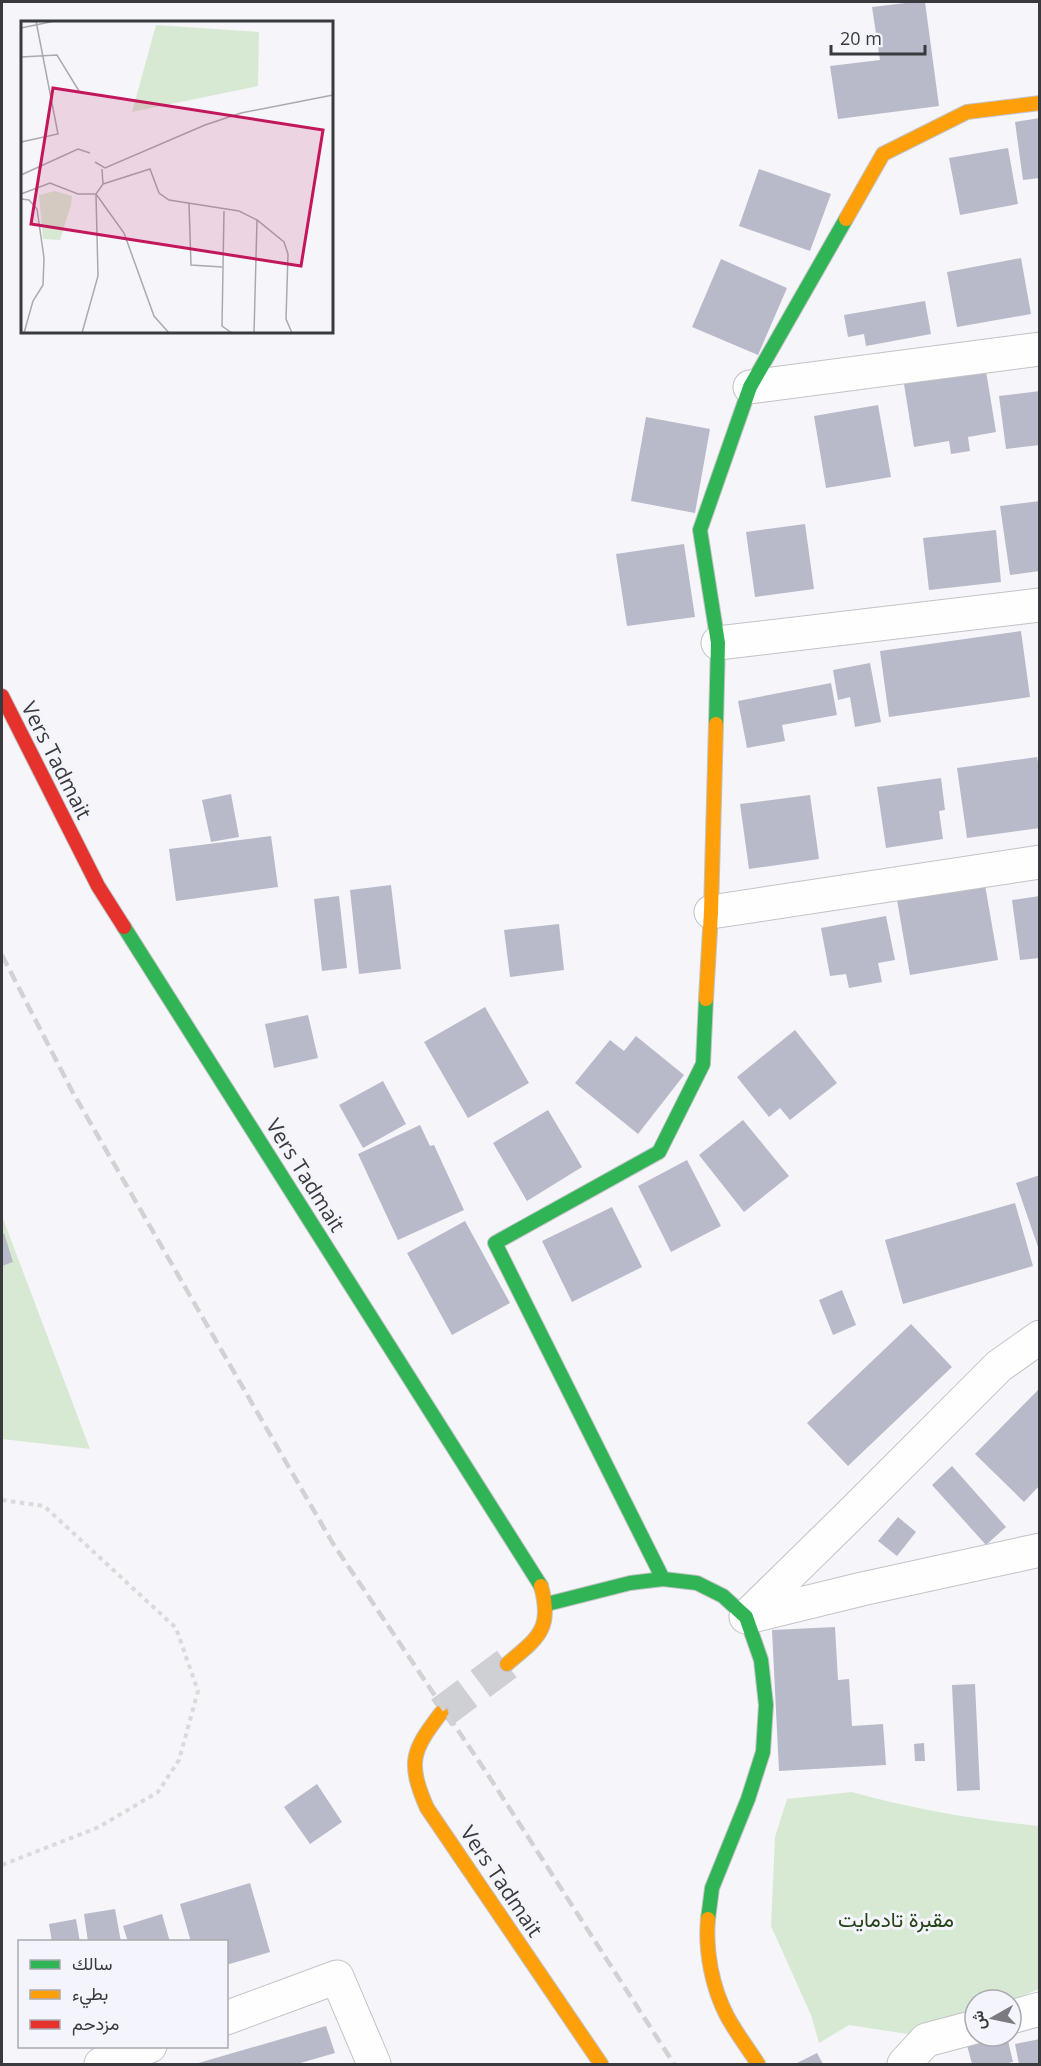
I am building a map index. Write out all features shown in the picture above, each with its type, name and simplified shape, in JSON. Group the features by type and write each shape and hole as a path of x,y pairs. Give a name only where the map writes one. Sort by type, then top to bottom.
{"main road":[{"path":"663,1579 495,1243 659,1152 703,1064 711,912 718,643 700,530 750,387 883,154 967,112 1040,103"},
{"name":"Vers Tadmait","path":"2,696 98,886 540,1583 547,1604"},
{"path":"507,1664 538,1638 545,1623 547,1604 630,1583 663,1579 697,1583 723,1596 746,1617 761,1660 764,1682 766,1705 763,1752 748,1799 711,1888 707,1932 712,1977 726,2016 758,2064"},
{"name":"Vers Tadmait","path":"441,1713 421,1737 415,1758 417,1784 427,1808 601,2064"}],"street":[{"path":"750,387 1040,348"},
{"path":"718,643 1040,605"},
{"path":"711,912 1040,862"},
{"path":"746,1617 999,1366 1040,1337"},
{"path":"746,1617 1040,1550"},
{"path":"228,2017 337,1977 374,2064"},
{"path":"1023,2014 1040,2009"},
{"path":"904,2064 926,2040 963,2030"},
{"path":"101,2064 145,2048"}],"path":[{"path":"2,1500 44,1506 177,1628 198,1690 179,1760 158,1792 99,1827 2,1865"}],"green space":[{"path":"2,1216 90,1449 2,1439"},
{"name":"مقبرة تادمايت","path":"852,1792 945,1813 1039,1826 1039,1989 1023,1996 1023,1988 963,1988 963,2018 914,2035 849,2025 819,2043 811,2015 771,1926 775,1837 787,1799"}],"building":[{"path":"925,2 939,106 838,119 830,66 880,60 872,7"},
{"path":"1040,118 1040,178 1023,180 1015,122"},
{"path":"1008,148 1018,204 960,215 949,158"},
{"path":"759,169 831,194 810,251 739,226"},
{"path":"1021,258 1031,314 957,327 947,272"},
{"path":"721,259 787,288 758,355 692,327"},
{"path":"925,301 931,334 866,346 864,334 848,337 844,315"},
{"path":"986,371 996,432 968,437 970,451 951,454 949,441 914,447 904,384"},
{"path":"1040,391 1040,445 1006,449 999,396"},
{"path":"878,405 891,477 826,488 814,416"},
{"path":"646,417 710,429 695,513 631,501"},
{"path":"1040,501 1040,571 1010,575 1000,506"},
{"path":"805,524 814,589 755,597 746,532"},
{"path":"996,530 1001,582 929,590 923,538"},
{"path":"684,544 695,617 627,626 616,554"},
{"path":"1021,631 1030,697 889,717 880,651"},
{"path":"870,663 881,722 855,727 850,697 838,700 833,670"},
{"path":"831,683 837,715 782,725 785,741 747,748 738,701"},
{"path":"1037,757 1040,772 1040,828 967,838 957,768"},
{"path":"941,778 945,810 939,811 943,839 886,848 877,787"},
{"path":"231,794 239,837 211,842 202,800"},
{"path":"810,795 819,859 749,869 740,804"},
{"path":"271,836 278,887 176,901 169,849"},
{"path":"391,885 401,969 359,974 350,890"},
{"path":"985,885 998,960 910,975 897,900"},
{"path":"339,896 347,968 322,971 314,899"},
{"path":"1040,896 1040,958 1020,960 1012,900"},
{"path":"886,916 895,960 878,963 882,982 849,988 846,974 830,976 821,928"},
{"path":"559,924 564,970 510,977 504,930"},
{"path":"485,1007 529,1083 468,1118 424,1042"},
{"path":"308,1015 318,1058 274,1068 265,1024"},
{"path":"795,1030 837,1083 790,1120 780,1108 769,1117 737,1077"},
{"path":"636,1036 684,1075 638,1134 575,1083 610,1040 624,1051"},
{"path":"383,1081 406,1124 363,1148 339,1105"},
{"path":"548,1110 582,1167 527,1201 493,1143"},
{"path":"743,1120 789,1176 744,1212 699,1155"},
{"path":"420,1125 430,1146 434,1145 464,1210 398,1240 358,1154"},
{"path":"687,1160 721,1226 671,1252 638,1186"},
{"path":"1040,1175 1040,1246 1038,1247 1016,1183"},
{"path":"1015,1203 1033,1266 903,1304 885,1240"},
{"path":"612,1207 642,1267 572,1302 542,1241"},
{"path":"465,1221 510,1303 452,1335 407,1253"},
{"path":"4,1233 13,1262 2,1266 2,1234"},
{"path":"842,1290 856,1325 833,1335 819,1300"},
{"path":"911,1324 952,1367 848,1466 807,1423"},
{"path":"1040,1388 1040,1485 1024,1502 975,1454"},
{"path":"952,1466 1006,1527 986,1545 932,1485"},
{"path":"898,1517 916,1532 897,1556 878,1541"},
{"path":"835,1627 838,1680 849,1679 852,1726 883,1724 886,1765 779,1771 772,1630"},
{"path":"975,1684 980,1790 957,1791 952,1685"},
{"path":"924,1743 925,1761 915,1761 914,1744"},
{"path":"317,1784 342,1822 310,1844 284,1807"},
{"path":"250,1883 270,1952 228,1964 228,1940 190,1940 180,1904"},
{"path":"115,1909 121,1940 88,1940 84,1914"},
{"path":"162,1914 169,1940 127,1940 123,1926"},
{"path":"76,1919 80,1940 52,1940 49,1924"},
{"path":"326,2026 335,2053 297,2064 195,2064"},
{"path":"1040,2039 1040,2064 1019,2064 1016,2048 1023,2048 1023,2042"},
{"path":"968,2048 1010,2048 1013,2062 1003,2064 972,2064"},
{"path":"817,2053 823,2064 795,2064"}],"tunnel":[{"path":"441,1713 507,1664"}],"railway":[{"path":"2,955 72,1091 332,1542 492,1781 674,2064"}],"traffic: fast":[{"path":"716,724 718,643 700,530 750,387 846,219"},
{"path":"124,927 541,1586"},
{"path":"663,1579 495,1243 659,1152 703,1064 706,999"},
{"path":"547,1604 630,1583 663,1579 697,1583 723,1596 746,1617 761,1660 766,1705 763,1752 748,1799 712,1888 708,1919"}],"traffic: slow":[{"path":"846,219 883,154 967,112 1040,103"},
{"path":"706,999 711,912 716,724"},
{"path":"507,1664 535,1639 544,1623 545,1613 541,1586"},
{"path":"441,1713 424,1737 416,1758 417,1779 427,1808 601,2064"},
{"path":"708,1919 709,1956 717,1993 731,2022 758,2064"}],"traffic: jam":[{"path":"2,696 98,886 124,927"}]}
